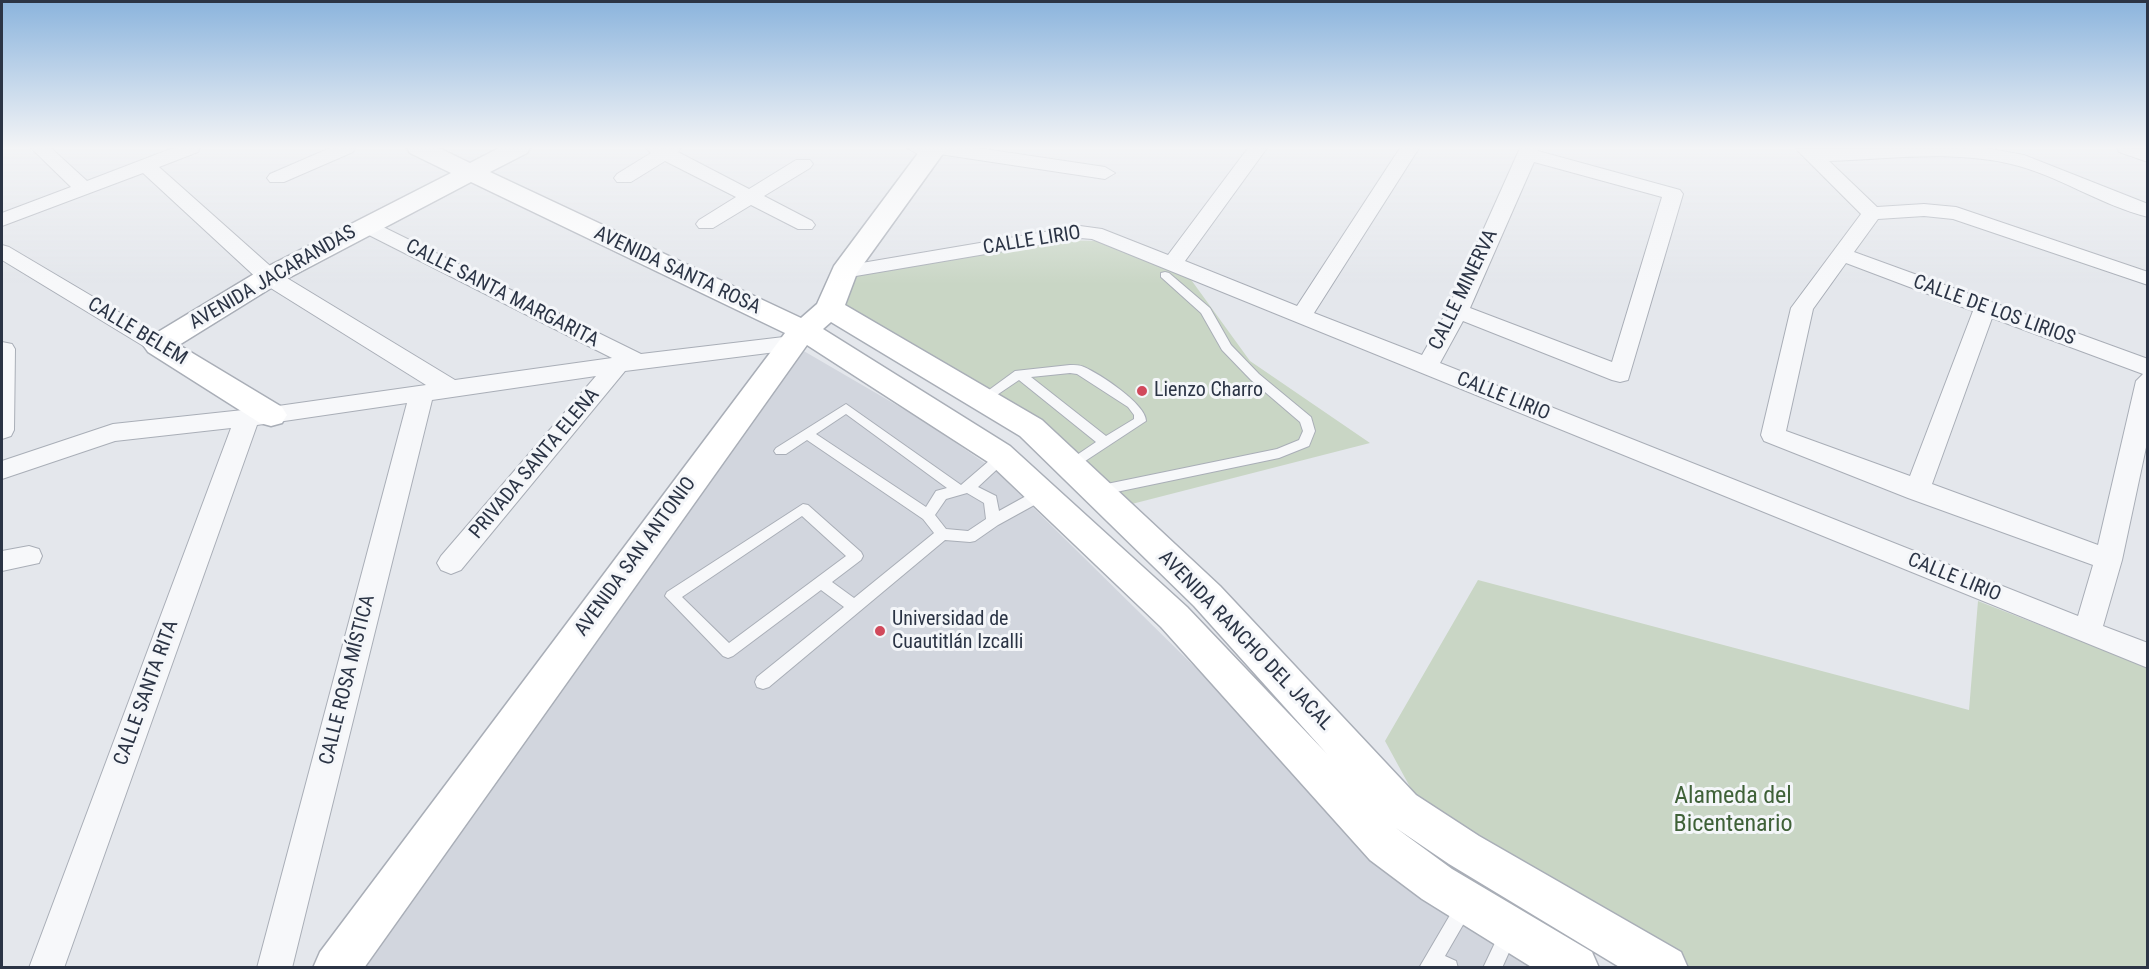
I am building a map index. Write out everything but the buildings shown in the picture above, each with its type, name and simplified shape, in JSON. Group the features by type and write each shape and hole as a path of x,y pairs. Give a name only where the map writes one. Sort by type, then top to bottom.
{"street":[{"path":"2,220 73,193"},
{"path":"177,193 269,277 437,391"},
{"name":"AVENIDA JACARANDAS","path":"158,345 269,277 429,193"},
{"name":"AVENIDA SANTA ROSA","path":"513,193 809,327"},
{"path":"743,193 805,225"},
{"path":"706,224 756,193"},
{"name":"AVENIDA SAN ANTONIO","path":"336,968 809,327 844,272 900,193"},
{"path":"1169,269 1225,193"},
{"path":"1302,315 1381,193"},
{"name":"CALLE MINERVA","path":"1427,366 1458,311 1510,193"},
{"path":"1458,311 1620,374 1673,194 1670,193"},
{"path":"1851,193 1872,213 1924,210 1956,213 2148,279"},
{"path":"2103,193 2148,211"},
{"path":"1872,213 1802,308 1773,435 1917,491 2108,560"},
{"name":"CALLE SANTA MARGARITA","path":"366,226 628,363"},
{"name":"CALLE LIRIO","path":"844,272 1088,231 1169,269 1302,315 2148,656"},
{"name":"CALLE BELEM","path":"2,251 158,345 259,417"},
{"name":"CALLE DE LOS LIRIOS","path":"1840,254 2148,368"},
{"path":"1917,491 1985,308"},
{"path":"2,470 113,433 259,417 628,363 809,327"},
{"name":"AVENIDA RANCHO DEL JACAL","path":"809,327 984,398 1031,428 1207,596 1401,808 1464,850 1665,968"},
{"name":"AVENIDA RANCHO DEL JACAL","path":"809,327 1002,457 1174,617 1384,846 1437,884 1576,968"},
{"path":"2,430 4,349"},
{"name":"PRIVADA SANTA ELENA","path":"451,563 628,363"},
{"path":"2087,632 2108,560 2148,381"},
{"name":"CALLE ROSA MÍSTICA","path":"274,968 437,391"},
{"name":"CALLE SANTA RITA","path":"46,968 259,417"},
{"path":"2,561 29,556"},
{"path":"1174,617 1207,596"}],"lane":[{"path":"1097,491 1279,453 1304,443 1308,431 1306,420 1256,377 1226,347 1206,311 1169,269"},
{"path":"984,398 1019,374 1070,369 1080,370 1132,404 1140,414 1140,421 1070,466"},
{"path":"1019,374 1105,442"},
{"path":"781,451 846,408 963,489 991,500 993,521"},
{"path":"807,434 928,515 942,534"},
{"path":"928,515 940,495 963,489 1002,457"},
{"path":"763,682 942,534 970,537 993,521 1042,494"},
{"path":"803,509 856,556 821,582 728,652 672,596 803,509"},
{"path":"821,582 854,606"},
{"path":"1437,965 1467,902"},
{"path":"1492,968 1511,929"}],"shaded area":[{"name":"Universidad de Cuautitlán Izcalli","path":"802,350 924,421 995,470 1277,748 1549,968 357,968"}],"green space":[{"name":"Lienzo Charro","path":"1046,240 1106,241 1184,270 1250,361 1370,443 1124,506 838,304 852,273"},
{"name":"Alameda del Bicentenario","path":"1478,580 1969,710 1978,601 2147,667 2147,967 1690,967 1423,811 1385,741"}],"place":[{"name":"Lienzo Charro","path":"1142,391"},
{"name":"Universidad de Cuautitlán Izcalli","path":"880,631"}]}
